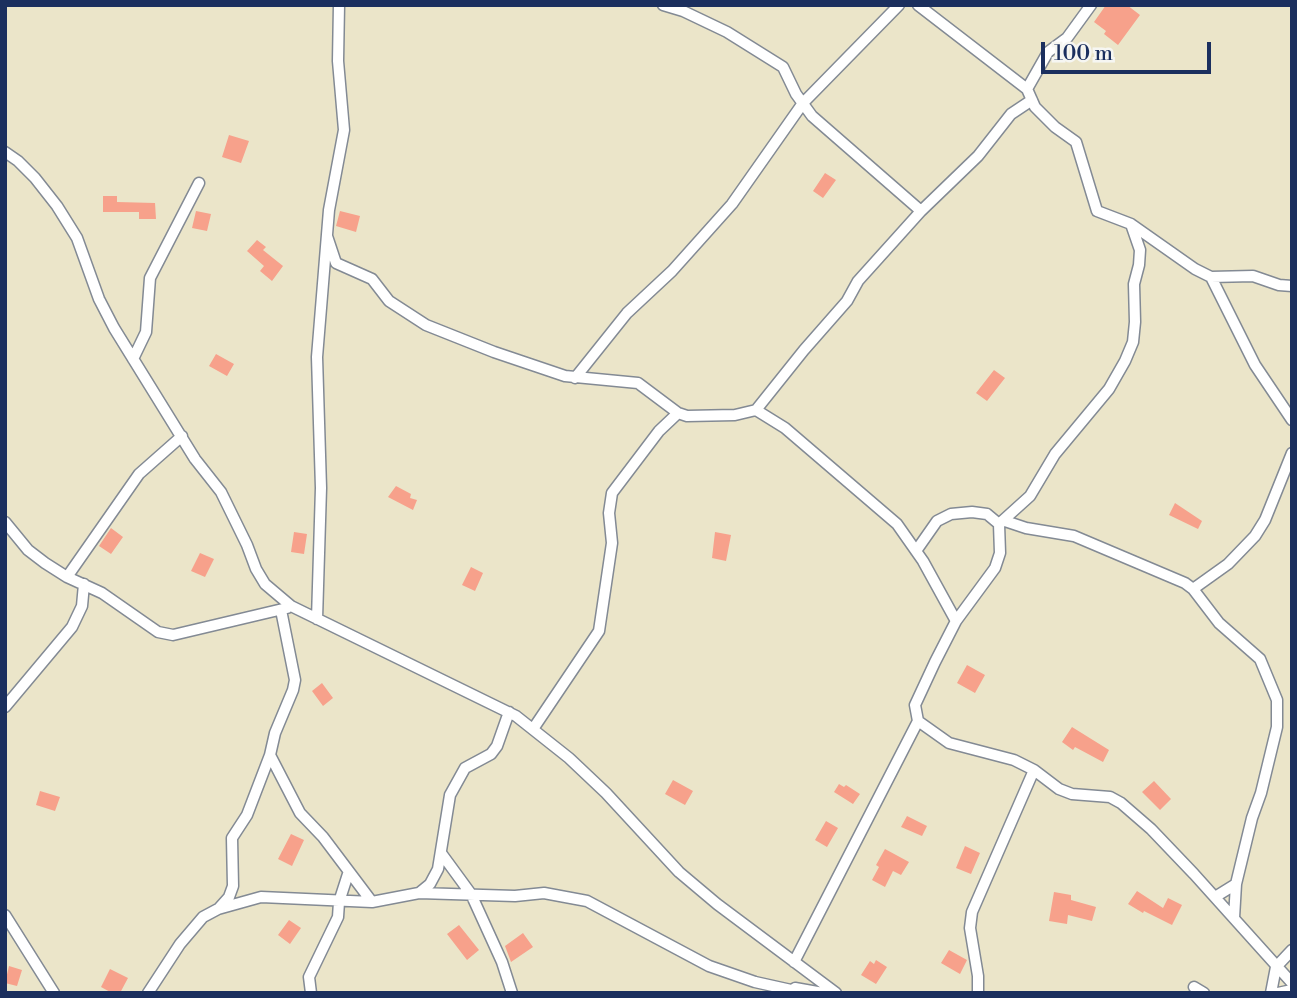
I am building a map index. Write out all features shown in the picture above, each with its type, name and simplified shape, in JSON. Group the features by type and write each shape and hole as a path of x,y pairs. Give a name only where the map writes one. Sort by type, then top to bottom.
{"street":[{"path":"317,619 321,488 317,357 329,210 344,130 338,61 339,5"},
{"path":"663,5 681,8 727,32 783,67 803,103 822,125 921,211"},
{"path":"575,378 627,313 672,271 732,204 803,103 899,5"},
{"path":"918,5 1030,95 1035,107 1055,127 1076,142 1097,211 1131,224 1195,269 1211,277 1253,276 1279,285 1292,286"},
{"path":"327,236 336,263 372,279 389,301 426,325 565,376 638,383 678,413 713,417 755,410 847,301 858,281 921,211 978,156 1011,114 1030,95 1048,52 1067,38 1091,5"},
{"path":"5,152 35,178 68,223 106,313 232,511 265,584 286,608 317,619 509,712 569,758 606,793 679,872 717,904 836,993"},
{"path":"133,359 146,332 150,278 200,183"},
{"path":"794,962 918,722 915,705 956,621 995,568 1000,553 1002,522 1030,496 1055,454 1109,389 1125,361 1133,342 1134,284 1140,250 1131,224"},
{"path":"1211,277 1255,365 1292,420"},
{"path":"755,410 785,428 897,524 916,551 956,621"},
{"path":"533,729 598,631 612,543 609,513 612,493 659,430 678,413"},
{"path":"67,577 139,474 182,436"},
{"path":"1193,589 1228,564 1255,536 1265,520 1292,453"},
{"path":"916,551 937,521 951,514 972,512 987,514 1002,522 1074,536 1175,578 1193,589 1219,623 1260,659 1277,700 1278,727 1236,884 1234,918"},
{"path":"5,522 28,550 67,577 110,598 150,628 166,634 173,635 220,625 286,608"},
{"path":"5,707 72,628 82,606 84,584"},
{"path":"218,909 229,897 233,886 232,838 250,807 293,690 295,680 286,608"},
{"path":"419,893 430,884 438,869 450,795 465,768 491,754 497,746 509,712"},
{"path":"918,722 949,743 998,754 1034,770 1059,789 1072,794 1110,797 1121,803 1150,829 1292,983"},
{"path":"270,755 300,813 318,831 348,874 372,902"},
{"path":"978,993 970,928 972,912 1034,770"},
{"path":"442,853 471,894 502,962 512,993"},
{"path":"311,993 309,977 338,917 339,902 348,874"},
{"path":"1214,897 1236,884"},
{"path":"148,993 180,944 204,917 218,909 261,897 372,902 419,893 515,896 544,893 587,901 709,966 790,991 795,988 823,993"},
{"path":"6,917 54,993"},
{"path":"1271,993 1276,967 1292,950"},
{"path":"1278,993 1292,990"}],"building":[{"path":"1106,5 1127,5 1140,15 1118,45 1094,22"},
{"path":"229,135 249,141 241,163 222,157"},
{"path":"825,173 836,180 823,198 813,191"},
{"path":"103,196 117,196 117,202 155,203 156,219 139,219 139,212 103,212"},
{"path":"196,211 211,214 207,231 192,228"},
{"path":"340,211 360,216 356,232 336,226"},
{"path":"257,240 266,247 263,250 283,266 272,281 260,271 264,266 247,251"},
{"path":"216,354 234,364 227,376 209,366"},
{"path":"994,370 1005,378 987,401 976,393"},
{"path":"396,486 411,494 410,498 417,500 413,510 388,497"},
{"path":"1175,503 1202,521 1198,529 1169,515"},
{"path":"111,528 123,537 111,554 99,546"},
{"path":"294,532 307,534 304,554 291,552"},
{"path":"715,532 731,535 726,561 712,558"},
{"path":"200,553 214,559 205,577 191,571"},
{"path":"471,567 483,573 475,591 462,585"},
{"path":"967,665 985,675 975,693 957,683"},
{"path":"322,683 333,698 323,706 312,691"},
{"path":"1072,727 1109,750 1103,762 1075,747 1073,750 1062,742"},
{"path":"673,780 693,791 685,805 665,794"},
{"path":"1154,781 1171,799 1160,810 1142,792"},
{"path":"839,784 844,787 846,785 860,794 853,804 834,792"},
{"path":"40,791 60,797 55,811 36,805"},
{"path":"907,816 927,826 922,836 901,827"},
{"path":"826,821 838,828 827,847 815,840"},
{"path":"291,834 304,840 292,866 278,859"},
{"path":"965,846 980,853 971,874 956,868"},
{"path":"885,849 909,862 901,875 893,871 885,887 872,880 879,867 876,865"},
{"path":"1137,891 1163,908 1168,898 1182,905 1172,925 1128,904"},
{"path":"1054,892 1071,895 1071,900 1096,907 1092,921 1068,915 1067,924 1049,921"},
{"path":"289,920 301,928 290,944 278,935"},
{"path":"459,925 479,950 467,960 447,934"},
{"path":"523,933 533,947 511,962 505,946"},
{"path":"949,950 967,960 960,974 941,963"},
{"path":"876,960 887,967 876,984 861,975 870,961 874,964"},
{"path":"9,966 22,970 17,986 5,983"},
{"path":"110,969 128,978 120,993 112,993 101,987"}]}
